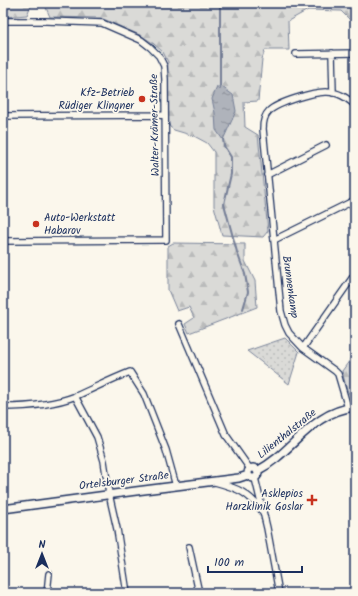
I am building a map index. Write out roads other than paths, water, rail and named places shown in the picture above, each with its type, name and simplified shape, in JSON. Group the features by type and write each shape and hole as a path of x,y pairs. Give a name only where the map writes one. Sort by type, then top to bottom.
{"street":[{"name":"Walter-Krämer-Straße","path":"3,21 102,23 140,40 159,56 164,66 166,240 3,241"},
{"path":"332,53 333,92 346,97 355,105"},
{"path":"296,54 355,53"},
{"name":"Brunnenkamp","path":"333,92 313,93 278,105 268,112 264,120 263,129 282,318 289,333 303,348 338,374 352,407"},
{"path":"3,116 165,115"},
{"path":"267,174 326,145"},
{"path":"274,240 353,201 355,210"},
{"path":"303,348 355,274"},
{"path":"179,324 226,434 252,473 264,513 279,593"},
{"path":"3,408 46,404 75,396 130,372 144,394 166,450 176,486"},
{"path":"75,396 97,438 104,461 127,593"},
{"name":"Lilienthalstraße","path":"252,473 265,467 319,420 334,412 352,407"},
{"name":"Ortelsburger Straße","path":"3,509 109,494 212,482 239,478 252,473"},
{"path":"212,482 229,486 247,494 264,513"},
{"path":"188,547 200,593"},
{"path":"47,593 49,574"}],"water":[{"path":"217,87 222,87 233,95 236,111 223,140 216,130 212,99"}],"waterway":[{"path":"220,3 220,89"},
{"path":"223,139 224,146 231,157 231,174 224,204 237,252 245,274 248,292 243,309"}],"place":[{"name":"Kfz-Betrieb Rüdiger Klingner","path":"142,99"},
{"name":"Auto-Werkstatt Habarov","path":"36,224"},
{"name":"Asklepios Harzklinik Goslar","path":"312,500"}]}
